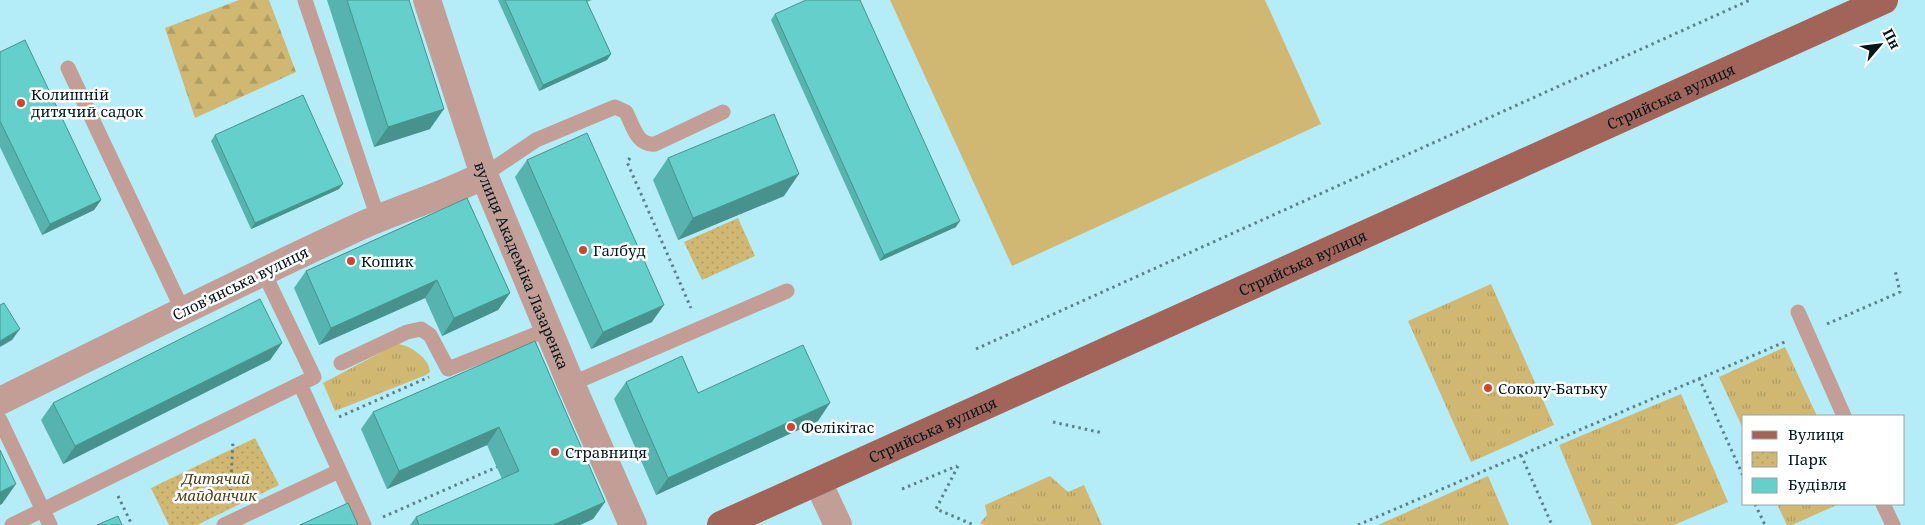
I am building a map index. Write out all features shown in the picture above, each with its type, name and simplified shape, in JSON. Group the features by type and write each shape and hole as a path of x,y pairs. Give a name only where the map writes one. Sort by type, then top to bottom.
{"main road":[{"name":"Стрийська вулиця","path":"721,525 1884,0"}],"street":[{"name":"вулиця Академіка Лазаренка","path":"427,0 484,175 571,384 633,525"},
{"name":"Словʼянська вулиця","path":"0,401 263,271 378,218 464,186 484,175"},
{"path":"818,482 838,525"}],"lane":[{"path":"305,0 378,218"},
{"path":"68,68 182,311"},
{"path":"484,175 536,140 615,108 626,112 641,141 647,145 655,144 723,112"},
{"path":"12,525 314,377 263,271"},
{"path":"571,384 787,290"},
{"path":"1798,312 1844,415"},
{"path":"341,363 407,332 421,329 430,335 448,369 549,329"},
{"path":"300,384 339,471 369,523"},
{"path":"0,420 50,525"},
{"path":"226,524 339,471"},
{"path":"1883,505 1893,525"}],"path":[{"path":"976,349 1750,0"},
{"path":"641,141 627,162 699,328"},
{"path":"1358,525 1900,292 1895,270"},
{"path":"319,426 448,369"},
{"path":"1699,378 1742,474"},
{"path":"226,524 235,416"},
{"path":"1053,422 1103,433"},
{"path":"1520,455 1552,525"},
{"path":"902,489 958,466 936,509 974,525"},
{"path":"369,523 497,467"},
{"path":"110,478 132,525"},
{"path":"1755,505 1765,525"}],"green space":[{"path":"239,0 269,0 296,72 195,118 165,28"},
{"path":"890,0 1265,0 1321,124 1012,266"},
{"path":"738,218 755,256 702,280 684,242"},
{"path":"1491,284 1554,425 1471,462 1408,321"},
{"path":"397,344 408,347 423,357 430,372 335,411 323,383"},
{"path":"1785,347 1817,415 1742,415 1742,427 1719,377"},
{"path":"1681,394 1728,502 1674,525 1592,525 1559,445"},
{"name":"Дитячий майданчик","path":"255,438 279,485 197,525 169,525 151,488"},
{"path":"1050,476 1068,492 1084,485 1102,525 984,525 980,523 987,515 985,505"},
{"path":"1488,476 1509,525 1378,525"},
{"path":"1777,505 1837,505 1792,525 1787,525"}],"building":[{"path":"347,0 409,0 444,109 388,127"},
{"path":"505,0 586,0 611,54 543,85"},
{"path":"806,0 860,0 960,221 884,255 775,14"},
{"name":"Колишній дитячий садок","path":"25,40 101,200 50,224 0,121 0,52"},
{"path":"303,95 343,184 255,223 215,135"},
{"path":"774,114 799,174 693,218 668,158"},
{"name":"Галбуд","path":"587,133 664,305 603,332 527,160"},
{"path":"467,198 510,293 454,318 437,280 331,328 306,271"},
{"path":"260,299 282,343 75,446 53,403"},
{"path":"4,303 20,329 0,341 0,305"},
{"path":"535,341 605,502 553,525 419,525 416,517 519,471 499,427 399,471 373,412"},
{"path":"803,345 830,403 668,478 626,382 682,356 698,393"},
{"path":"0,450 16,484 0,492"},
{"path":"348,503 358,525 300,525"},
{"path":"118,516 122,525 97,525"}],"place":[{"name":"Колишній дитячий садок","path":"21,103"},
{"name":"Галбуд","path":"583,250"},
{"name":"Кошик","path":"351,261"},
{"name":"Соколу-Батьку","path":"1488,388"},
{"name":"Фелікітас","path":"791,427"},
{"name":"Стравниця","path":"555,452"}]}
